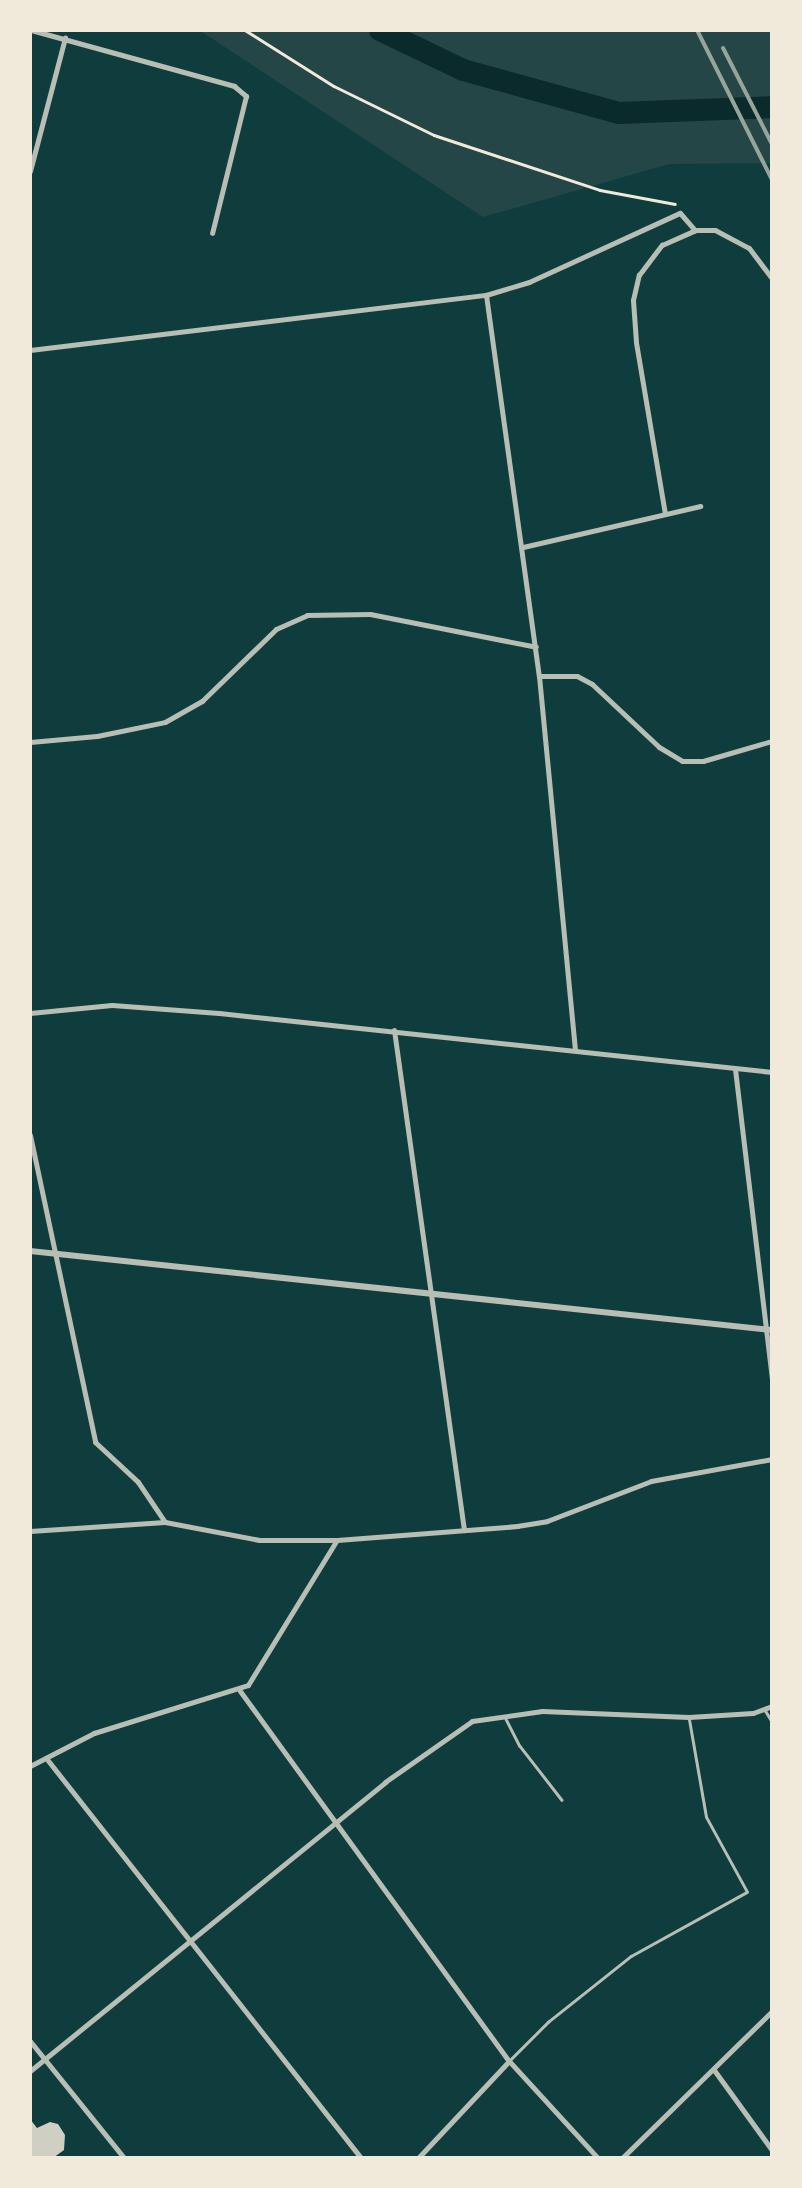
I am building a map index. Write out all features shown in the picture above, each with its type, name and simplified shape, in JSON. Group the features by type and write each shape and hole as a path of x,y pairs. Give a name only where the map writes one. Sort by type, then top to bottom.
{"street":[{"path":"31,30 234,86 246,96 212,233"},
{"path":"30,171 65,37"},
{"path":"30,350 486,295 529,282 679,210 695,230"},
{"path":"665,514 633,300 649,257 662,245 695,230 715,230 734,236 772,278"},
{"path":"486,295 536,647 576,1050"},
{"path":"522,547 700,506"},
{"path":"30,742 98,736 165,722 202,701 276,629 308,615 370,614 536,647"},
{"path":"539,676 577,676 592,684 658,747 682,761 703,761 772,741"},
{"path":"30,1013 112,1005 394,1030 772,1072"},
{"path":"394,1030 464,1530"},
{"path":"736,1069 772,1381"},
{"path":"30,1135 52,1254 95,1442 138,1482 165,1522"},
{"path":"30,1250 768,1329"},
{"path":"30,1532 165,1522 259,1540 337,1540 530,1525 651,1481 772,1459"},
{"path":"30,1766 120,1723 240,1691 260,1672 337,1540"},
{"path":"240,1691 509,2062 598,2158"},
{"path":"30,2071 433,1744 472,1721 504,1714 688,1717 768,1708"},
{"path":"46,1758 361,2158"},
{"path":"622,2158 772,2011"},
{"path":"30,2041 124,2158"},
{"path":"418,2158 509,2062"},
{"path":"714,2070 772,2150"}],"lane":[{"path":"768,1708 772,1721"},
{"path":"504,1714 520,1746 562,1800"},
{"path":"509,2062 548,2022 631,1956 747,1892 706,1817 688,1717"}],"path":[{"path":"245,30 334,86 434,135 600,190 670,200 679,210"}],"shaded area":[{"path":"199,30 772,30 772,163 669,164 483,217"}],"building":[{"path":"30,2119 37,2128 50,2122 58,2124 65,2135 64,2150 53,2158 30,2158"}],"waterway":[{"path":"380,30 463,70 619,113 772,107"}],"railway":[{"path":"697,30 772,180"},
{"path":"723,48 772,144"}]}
